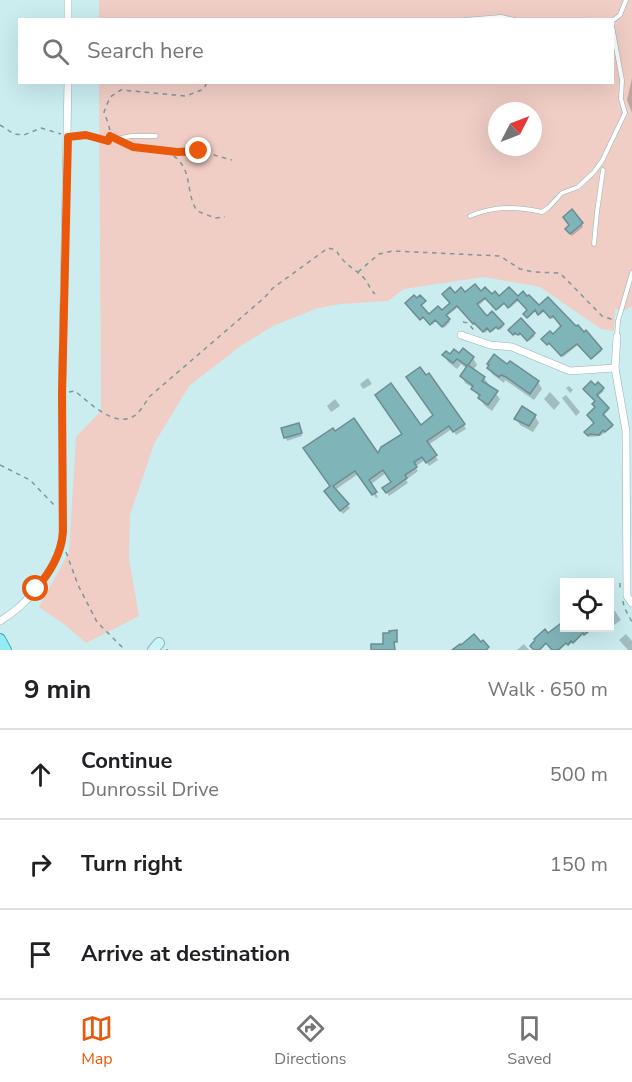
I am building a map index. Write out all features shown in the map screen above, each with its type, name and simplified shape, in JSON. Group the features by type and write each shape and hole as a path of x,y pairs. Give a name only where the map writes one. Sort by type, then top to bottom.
{"main road":[{"path":"0,639 6,650"}],"street":[{"path":"68,0 68,18"},
{"path":"0,621 15,610 43,580 54,563 62,542 62,393 68,84"},
{"path":"461,335 490,345 512,347 570,371 615,368"},
{"path":"617,337 615,368 626,431 627,596 632,603"},
{"path":"0,612 15,610"}],"lane":[{"path":"614,20 620,15 626,0"},
{"path":"489,18 506,18"},
{"path":"470,216 491,208 505,206 542,212 562,193 578,187 594,172 602,161 625,113 621,99 622,80 614,37"},
{"path":"116,139 156,136"},
{"path":"594,243 603,170"},
{"path":"617,337 618,321 632,273"}],"path":[{"path":"0,125 14,134 24,135 41,128 68,137 86,135 108,141 110,136 104,112 110,97 121,90 186,96 204,89 206,84"},
{"path":"110,136 133,147 177,152 199,151 232,160"},
{"path":"163,149 187,171 189,195 197,211 215,218 225,217"},
{"path":"62,393 75,391 101,412 115,417 123,419 136,414 149,397 273,288 328,248 336,250 343,262 358,273 375,294"},
{"path":"358,273 379,254 393,251 500,256 520,269 560,273 602,316 618,321"},
{"path":"0,465 30,480 63,516"},
{"path":"62,542 78,585 98,622 125,650"}],"shaded area":[{"path":"99,0 632,0 632,307 625,310 615,309 614,331 601,329 540,287 484,277 404,289 388,301 318,308 273,326 242,345 189,386 154,444 130,515 129,558 139,616 86,643 39,607 69,552 76,437 101,411 99,84 614,84 614,18 99,18"}],"building":[{"path":"572,209 583,223 570,234 565,229 569,225 563,217"},
{"path":"475,284 481,291 485,287 492,294 495,291 499,296 509,287 518,296 523,291 539,305 548,297 576,326 578,325 584,332 586,330 602,349 591,359 577,344 561,356 549,343 547,345 541,339 550,331 553,334 561,326 553,316 550,318 543,310 538,315 535,310 527,318 523,314 527,310 517,299 508,308 504,303 496,310 485,298 477,304 487,316 492,311 504,324 490,332 487,328 483,332 457,306 446,315 450,319 442,327 435,320 430,325 423,317 420,320 405,303 414,295 417,298 420,295 426,301 421,305 429,314 438,306 442,310 450,303 442,294 450,287 455,293 461,287 465,292"},
{"path":"521,318 535,333 527,341 520,333 513,335 508,330"},
{"path":"463,348 474,357 468,365 485,377 482,381 498,391 488,405 478,398 480,395 471,389 473,386 460,376 467,366 457,359 453,363 442,355 446,351 450,354 454,349 459,353"},
{"path":"494,354 507,364 510,361 539,381 530,394 506,377 501,375 499,377 487,368"},
{"path":"420,367 426,375 429,373 465,424 453,432 449,426 427,441 437,455 426,463 422,457 414,462 417,467 405,475 407,478 386,493 382,488 391,482 383,470 369,480 377,492 372,495 355,471 333,486 349,504 340,511 324,491 330,486 303,448 333,428 335,431 354,418 378,453 381,447 402,434 375,395 391,383 421,425 433,415 406,377"},
{"path":"591,381 595,385 598,382 604,388 597,395 609,408 603,414 613,425 599,435 590,434 588,436 584,432 594,423 587,415 595,407 592,404 595,401 583,389"},
{"path":"522,406 536,415 529,426 514,419"},
{"path":"299,423 302,433 284,438 281,428"},
{"path":"560,624 560,632 587,632 584,635 583,633 573,643 571,641 568,645 566,643 558,650 552,650 546,643 539,650 534,650 530,646 545,629 548,633"},
{"path":"397,630 395,650 371,650 371,644 383,644 383,633"},
{"path":"474,634 489,647 486,650 452,650 461,645"}],"route":[{"path":"36,589 54,563 60,549 63,532 62,393 68,137 86,135 108,141 110,136 133,147 177,152 199,151"}]}
